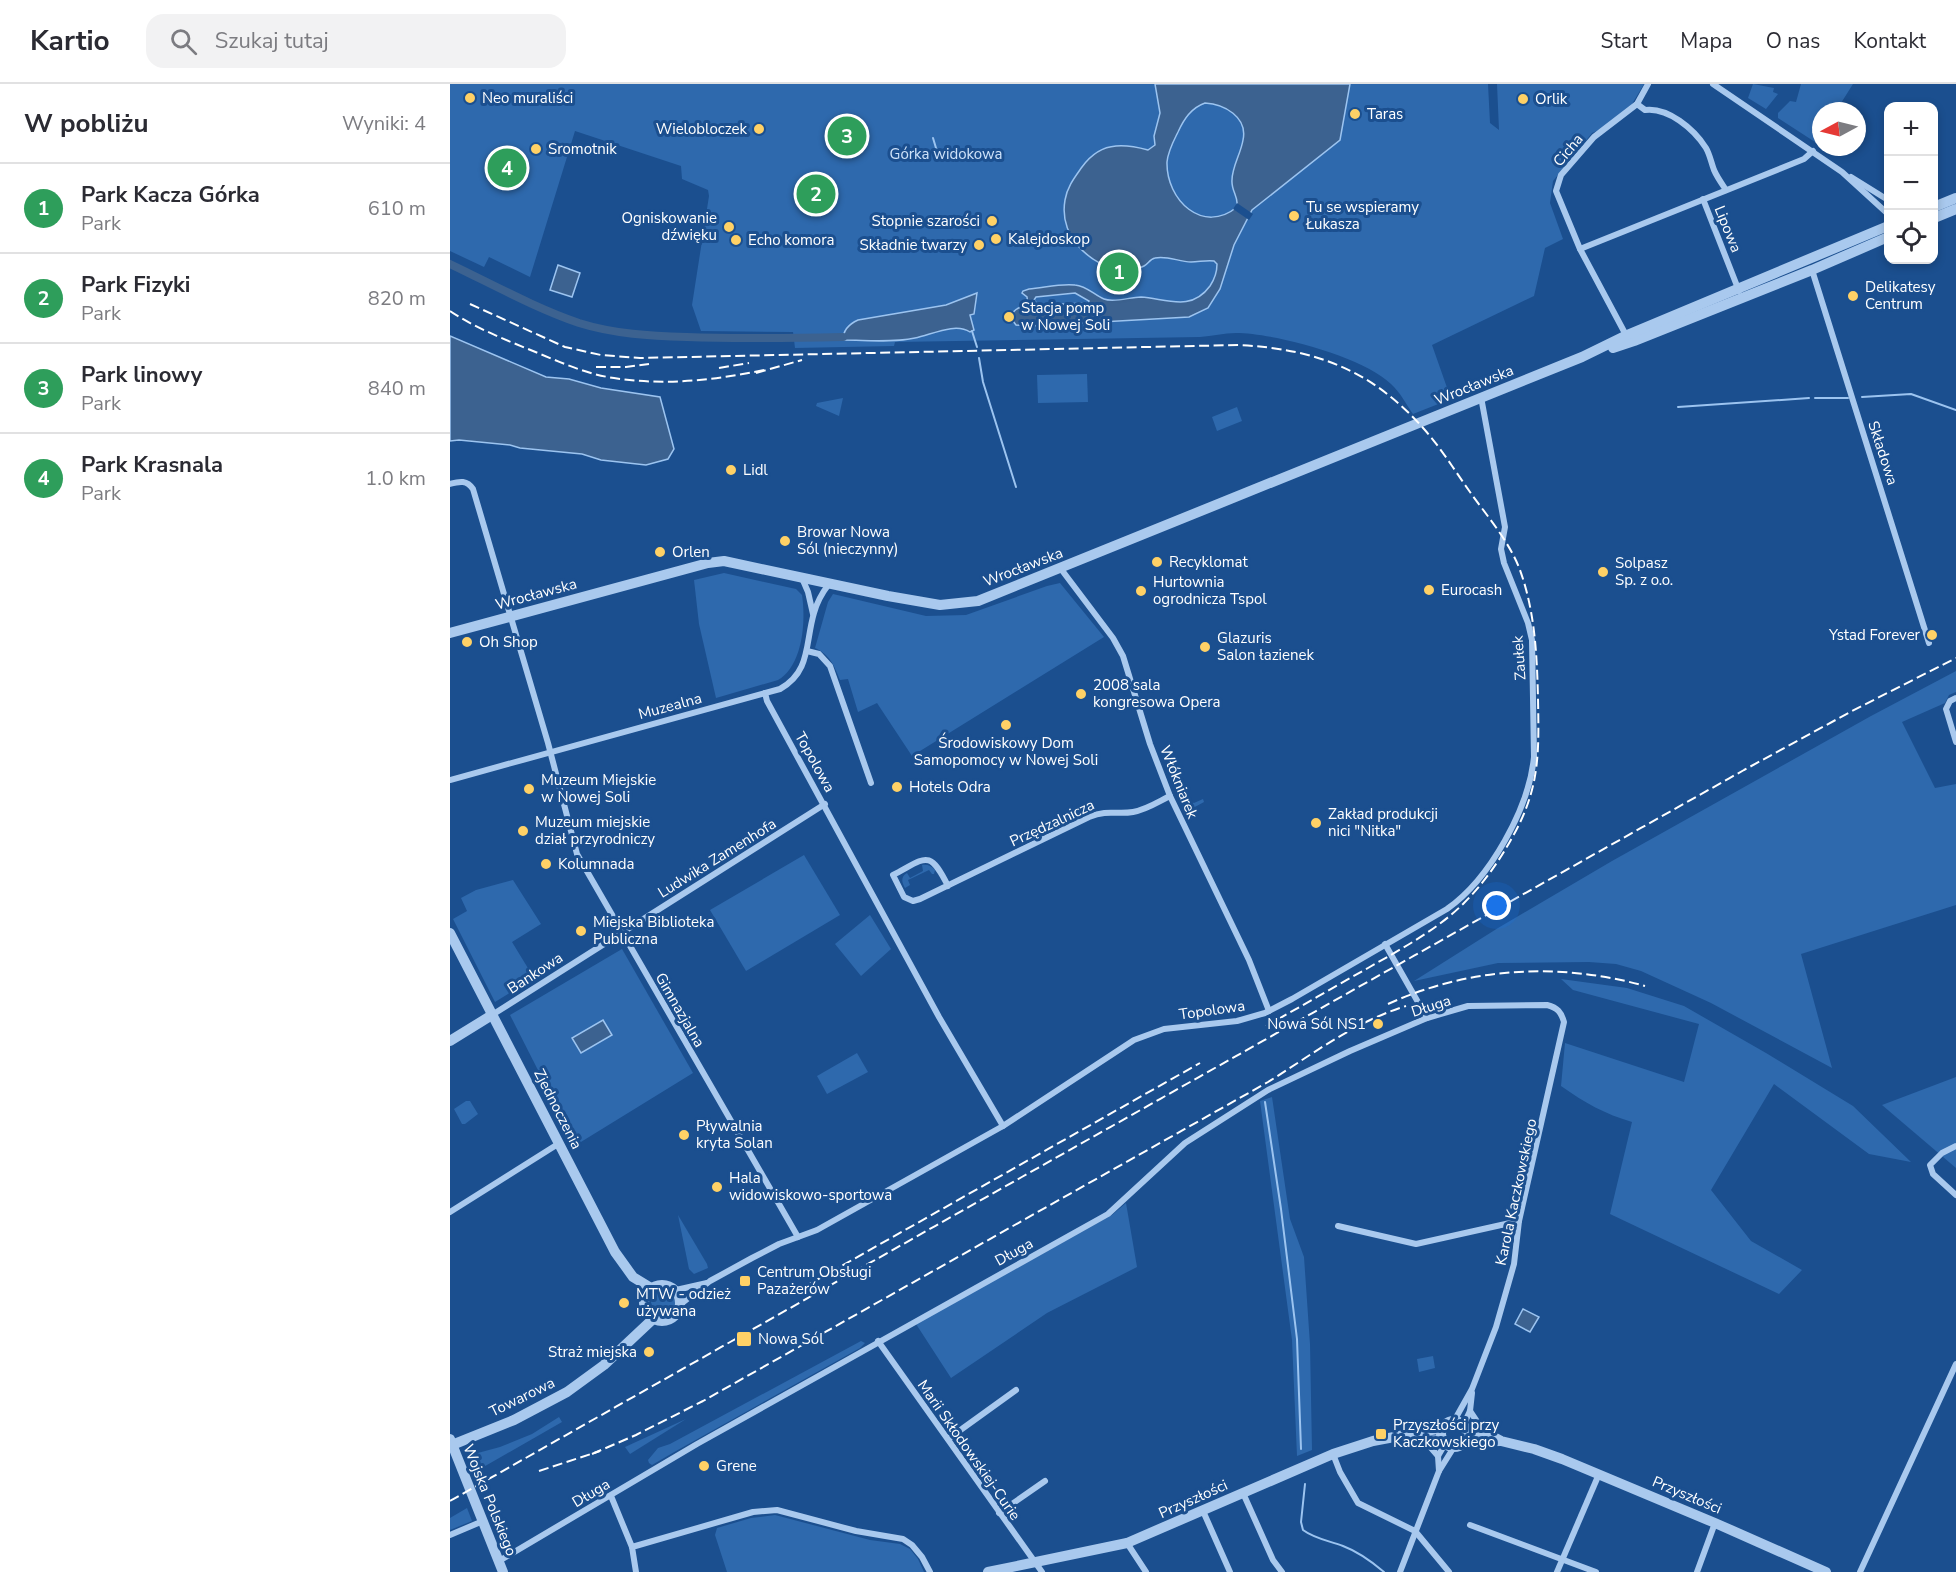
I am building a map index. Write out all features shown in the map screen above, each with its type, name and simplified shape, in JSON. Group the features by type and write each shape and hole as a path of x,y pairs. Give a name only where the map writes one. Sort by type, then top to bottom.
{"street":[{"name":"Cicha","path":"1629,339 1580,249 1558,197 1557,185 1561,175 1594,137 1636,104 1648,84"},
{"path":"1713,84 1812,150"},
{"name":"Lipowa","path":"1636,104 1645,110 1658,110 1671,114 1701,141 1726,190"},
{"name":"Lipowa","path":"1740,293 1703,199 1804,159 1812,152"},
{"path":"1820,156 1884,198"},
{"path":"1842,172 1885,210"},
{"path":"1938,205 1956,198"},
{"path":"1580,249 1703,199"},
{"path":"1938,216 1956,209"},
{"name":"Wrocławska","path":"450,633 708,563 724,561 940,605 978,601 1629,339 1740,293 1827,251 1884,231"},
{"name":"Wrocławska","path":"1740,293 1812,270 1884,232"},
{"path":"1799,263 1812,270 1827,251"},
{"name":"Składowa","path":"1812,270 1929,643"},
{"name":"Zaułek","path":"1457,902 1483,872 1508,833 1527,790 1534,756 1532,640 1501,549 1505,527 1482,398"},
{"name":"Gimnazjalna","path":"454,483 470,484 473,489 550,752 577,854 798,1237"},
{"name":"Włókniarek","path":"1061,569 1113,638 1123,656 1153,754 1170,796 1249,960 1269,1011"},
{"path":"802,577 813,615"},
{"name":"Muzealna","path":"450,780 787,685 798,675 807,651 813,615 821,594 829,583"},
{"path":"807,651 819,654 830,666 871,783"},
{"name":"Topolowa","path":"765,693 767,701 939,1017 1003,1126"},
{"path":"1956,698 1948,704 1946,709 1956,742"},
{"name":"Przędzalnicza","path":"948,886 937,864 930,860 920,861 893,875 901,893 908,900 920,899 948,886 1097,814 1110,811 1133,813 1170,796"},
{"name":"Ludwika Zamenhofa","path":"621,933 825,804"},
{"name":"Topolowa","path":"798,1237 840,1218 1003,1126 1118,1050 1147,1035 1177,1027 1237,1021 1269,1011 1457,902"},
{"name":"Zjednoczenia","path":"450,933 621,1262 637,1281 651,1288"},
{"name":"Bankowa","path":"492,1015 621,933"},
{"path":"1385,944 1427,1018"},
{"name":"Długa","path":"501,1567 610,1496 697,1444 1108,1214 1185,1143 1268,1090 1427,1018 1468,1006 1547,1005"},
{"name":"Karola Kaczkowskiego","path":"1461,1426 1496,1327 1514,1264 1519,1221 1564,1022 1561,1013 1555,1007 1547,1005"},
{"path":"450,1041 492,1015"},
{"path":"450,1212 558,1144"},
{"path":"1956,1146 1942,1153 1930,1165 1933,1174 1956,1195"},
{"path":"1338,1226 1416,1244 1519,1221"},
{"path":"681,1304 676,1290 661,1284 651,1288 645,1296 644,1307 653,1319 669,1320 678,1314 681,1304 708,1283 779,1244 798,1237"},
{"path":"676,1290 708,1283"},
{"name":"Towarowa","path":"451,1442 514,1420 567,1392 604,1365 653,1319"},
{"name":"Marii Skłodowskiej-Curie","path":"878,1341 1042,1572"},
{"path":"1860,1572 1956,1364"},
{"name":"Karola Kaczkowskiego","path":"1461,1426 1470,1411 1473,1389"},
{"path":"948,1439 1016,1390"},
{"path":"1470,1411 1484,1432"},
{"path":"1400,1572 1439,1471 1449,1440 1449,1422 1484,1432 1501,1441"},
{"path":"1439,1471 1438,1456 1461,1426"},
{"path":"1404,1436 1424,1441 1501,1441"},
{"name":"Przyszłości","path":"988,1572 1127,1543 1334,1454 1373,1441 1404,1436 1449,1440"},
{"path":"1424,1441 1438,1456"},
{"name":"Przyszłości","path":"1501,1441 1534,1449 1599,1474 1826,1572"},
{"name":"Wojska Polskiego","path":"451,1442 501,1567"},
{"path":"1334,1454 1340,1472 1358,1503 1415,1531 1449,1572"},
{"path":"1557,1572 1599,1474"},
{"path":"999,1513 1045,1481"},
{"path":"1243,1493 1273,1560 1282,1572"},
{"path":"610,1496 632,1547 636,1572"},
{"path":"632,1547 753,1512 777,1510 855,1531 903,1539 912,1545 922,1557 930,1572"},
{"path":"1203,1511 1230,1572"},
{"path":"450,1535 483,1521"},
{"path":"1697,1572 1715,1523"},
{"path":"1470,1525 1596,1572"},
{"path":"1127,1543 1146,1572"}],"green space":[{"name":"Górka widokowa","path":"450,84 1488,84 1490,123 1499,130 1497,84 1644,84 1620,121 1592,133 1553,181 1550,203 1563,239 1545,248 1534,296 1432,345 1451,399 1413,414 1391,384 1361,365 1318,348 1252,334 1232,333 1200,337 895,342 894,346 795,348 793,332 701,331 692,305 709,196 708,190 682,179 681,166 575,131 530,277 489,257 484,267 450,251"},
{"path":"1753,84 1774,88 1773,92 1778,94 1766,109 1748,98"},
{"path":"1801,84 1853,84 1842,102 1812,102 1812,140 1778,118 1778,113 1790,101 1796,102"},
{"path":"1087,374 1088,402 1038,403 1037,375"},
{"path":"843,398 839,416 816,406 817,403"},
{"path":"1237,407 1242,421 1217,431 1212,417"},
{"path":"724,573 796,589 802,595 803,629 793,664 778,680 716,698 699,624 694,580"},
{"path":"1060,583 1104,637 912,756 877,703 858,712 848,679 840,680 831,661 815,648 828,602 833,594 926,616 966,615"},
{"path":"1956,671 1956,692 1949,695 1945,703 1902,722 1935,788 1956,784 1956,905 1801,954 1832,1068 1711,1003 1641,971 1616,964 1498,963 1414,981 1612,861"},
{"path":"1175,781 1183,798 1194,803 1203,799 1204,802 1193,808 1184,806 1171,783"},
{"path":"804,855 840,915 746,971 710,910"},
{"path":"922,865 932,867 935,870 934,874 929,870 908,880 910,885 905,888 902,882 903,876 907,873 910,878 923,871"},
{"path":"513,880 541,924 512,942 534,978 495,1002 453,919 467,911 461,898 476,890"},
{"path":"870,915 891,949 861,976 835,944"},
{"path":"622,949 693,1073 576,1145 510,1015"},
{"path":"1561,979 1627,988 1684,1006 1853,1106 1911,1162 1869,1154 1774,1084 1711,1190 1751,1241 1802,1270 1779,1294 1610,1214 1632,1122 1595,1107 1561,1086 1565,1043 1684,1082 1699,1024 1573,990"},
{"path":"857,1053 868,1072 827,1094 817,1076"},
{"path":"1956,1077 1956,1168 1882,1105"},
{"path":"1272,1097 1290,1219 1304,1257 1310,1344 1312,1450 1297,1456 1292,1340 1260,1101"},
{"path":"470,1101 478,1114 462,1124 454,1109"},
{"path":"1126,1203 1137,1267 1047,1313 951,1378 916,1324 1112,1215"},
{"path":"678,1215 707,1264 708,1268 694,1274 689,1269"},
{"path":"663,1291 671,1295 675,1303 671,1311 663,1315 655,1311 651,1303 655,1295"},
{"path":"861,1341 865,1343 860,1348 652,1465 649,1463 648,1460 658,1448 670,1444"},
{"path":"1433,1356 1435,1368 1419,1372 1417,1359"},
{"path":"559,1417 562,1422 473,1473 469,1462 474,1454 500,1447 532,1434"},
{"path":"686,1419 630,1454 625,1447"},
{"path":"467,1508 472,1521 450,1530 450,1518"},
{"path":"775,1515 870,1540 900,1544 910,1549 924,1572 727,1572 715,1535 717,1528 751,1518"}],"shaded area":[{"path":"1155,84 1350,84 1340,140 1252,210 1234,245 1220,289 1208,308 1189,317 1016,325 1012,317 1014,311 1028,305 1027,297 1022,293 1029,289 1075,285 1108,300 1141,297 1178,302 1195,299 1210,286 1217,264 1214,261 1186,262 1160,257 1138,269 1117,270 1085,253 1077,245 1066,224 1064,213 1066,195 1085,163 1106,148 1128,146 1148,150 1155,145 1154,136 1160,113","holes":["1205,103 1220,106 1233,113 1238,118 1244,132 1232,175 1237,207 1224,215 1212,217 1200,215 1180,200 1168,176 1167,162 1168,154 1185,118","1075,293 1089,301 1088,303 1038,305 1034,300 1036,297"]},
{"path":"558,265 580,273 572,297 550,290"},
{"path":"977,293 974,314 970,315 974,330 970,332 957,328 906,340 843,340 847,328 858,320 946,305"},
{"path":"450,336 546,377 569,379 601,388 660,397 674,449 668,459 646,465 510,445 450,441"},
{"path":"603,1020 612,1035 581,1053 572,1038"},
{"path":"1523,1309 1539,1317 1530,1332 1515,1324"}],"pier":[{"path":"1237,203 1253,214 1249,220 1233,209"}],"waterway":[{"path":"933,138 942,156"},
{"path":"450,264 546,310 579,323 606,330 706,338 843,337"},
{"path":"972,331 977,347"},
{"path":"979,358 983,382 1016,487"},
{"path":"1862,397 1911,394 1956,410"},
{"path":"1678,407 1809,398"},
{"path":"1815,398 1848,398"},
{"path":"1265,1102 1297,1339 1301,1449"},
{"path":"1305,1484 1301,1522 1303,1530 1354,1551 1384,1572"}],"railway":[{"path":"470,304 565,347 601,355 640,358 1239,345 1267,347 1318,358 1341,366 1384,392 1404,409 1442,452 1504,539 1520,570 1532,618 1537,666 1538,753 1533,786 1522,819 1503,854 1478,887 1453,913 1406,946 1266,1026"},
{"path":"450,311 508,341 570,366 603,376 671,382 727,377 764,370"},
{"path":"756,373 802,360"},
{"path":"719,368 749,363"},
{"path":"596,367 649,364"},
{"path":"450,1501 1744,770 1956,658"},
{"path":"1388,1004 1450,982 1515,972 1580,973 1645,986"},
{"path":"592,1454 636,1435 703,1401 1268,1082 1351,1030 1406,1006"},
{"path":"792,1294 1200,1063"},
{"path":"539,1471 600,1451"}],"place":[{"name":"Neo muraliści","path":"470,98"},
{"name":"Orlik","path":"1523,99"},
{"name":"Taras","path":"1355,114"},
{"name":"Wielobloczek","path":"759,129"},
{"name":"Park linowy","path":"847,136"},
{"name":"Sromotnik","path":"536,149"},
{"name":"Park Krasnala","path":"507,168"},
{"name":"Park Fizyki","path":"816,194"},
{"name":"Tu se wspieramy Łukasza","path":"1294,216"},
{"name":"Stopnie szarości","path":"992,221"},
{"name":"Ogniskowanie dźwięku","path":"729,227"},
{"name":"Kalejdoskop","path":"996,239"},
{"name":"Echo komora","path":"736,240"},
{"name":"Składnie twarzy","path":"979,245"},
{"name":"Park Kacza Górka","path":"1119,272"},
{"name":"Delikatesy Centrum","path":"1853,296"},
{"name":"Stacja pomp w Nowej Soli","path":"1009,317"},
{"name":"Lidl","path":"731,470"},
{"name":"Browar Nowa Sól (nieczynny)","path":"785,541"},
{"name":"Orlen","path":"660,552"},
{"name":"Recyklomat","path":"1157,562"},
{"name":"Solpasz Sp. z o.o.","path":"1603,572"},
{"name":"Eurocash","path":"1429,590"},
{"name":"Hurtownia ogrodnicza Tspol","path":"1141,591"},
{"name":"Ystad Forever","path":"1932,635"},
{"name":"Oh Shop","path":"467,642"},
{"name":"Glazuris Salon łazienek","path":"1205,647"},
{"name":"2008 sala kongresowa Opera","path":"1081,694"},
{"name":"Środowiskowy Dom Samopomocy w Nowej Soli","path":"1006,725"},
{"name":"Hotels Odra","path":"897,787"},
{"name":"Muzeum Miejskie w Nowej Soli","path":"529,789"},
{"name":"Zakład produkcji nici \"Nitka\"","path":"1316,823"},
{"name":"Muzeum miejskie dział przyrodniczy","path":"523,831"},
{"name":"Kolumnada","path":"546,864"},
{"name":"Miejska Biblioteka Publiczna","path":"581,931"},
{"name":"Nowa Sól NS1","path":"1378,1024"},
{"name":"Pływalnia kryta Solan","path":"684,1135"},
{"name":"Hala widowiskowo-sportowa","path":"717,1187"},
{"name":"Centrum Obsługi Pazażerów","path":"745,1281"},
{"name":"MTW - odzież używana","path":"624,1303"},
{"name":"Nowa Sól","path":"744,1339"},
{"name":"Straż miejska","path":"649,1352"},
{"name":"Przyszłości przy Kaczkowskiego","path":"1381,1434"},
{"name":"Grene","path":"704,1466"}]}
